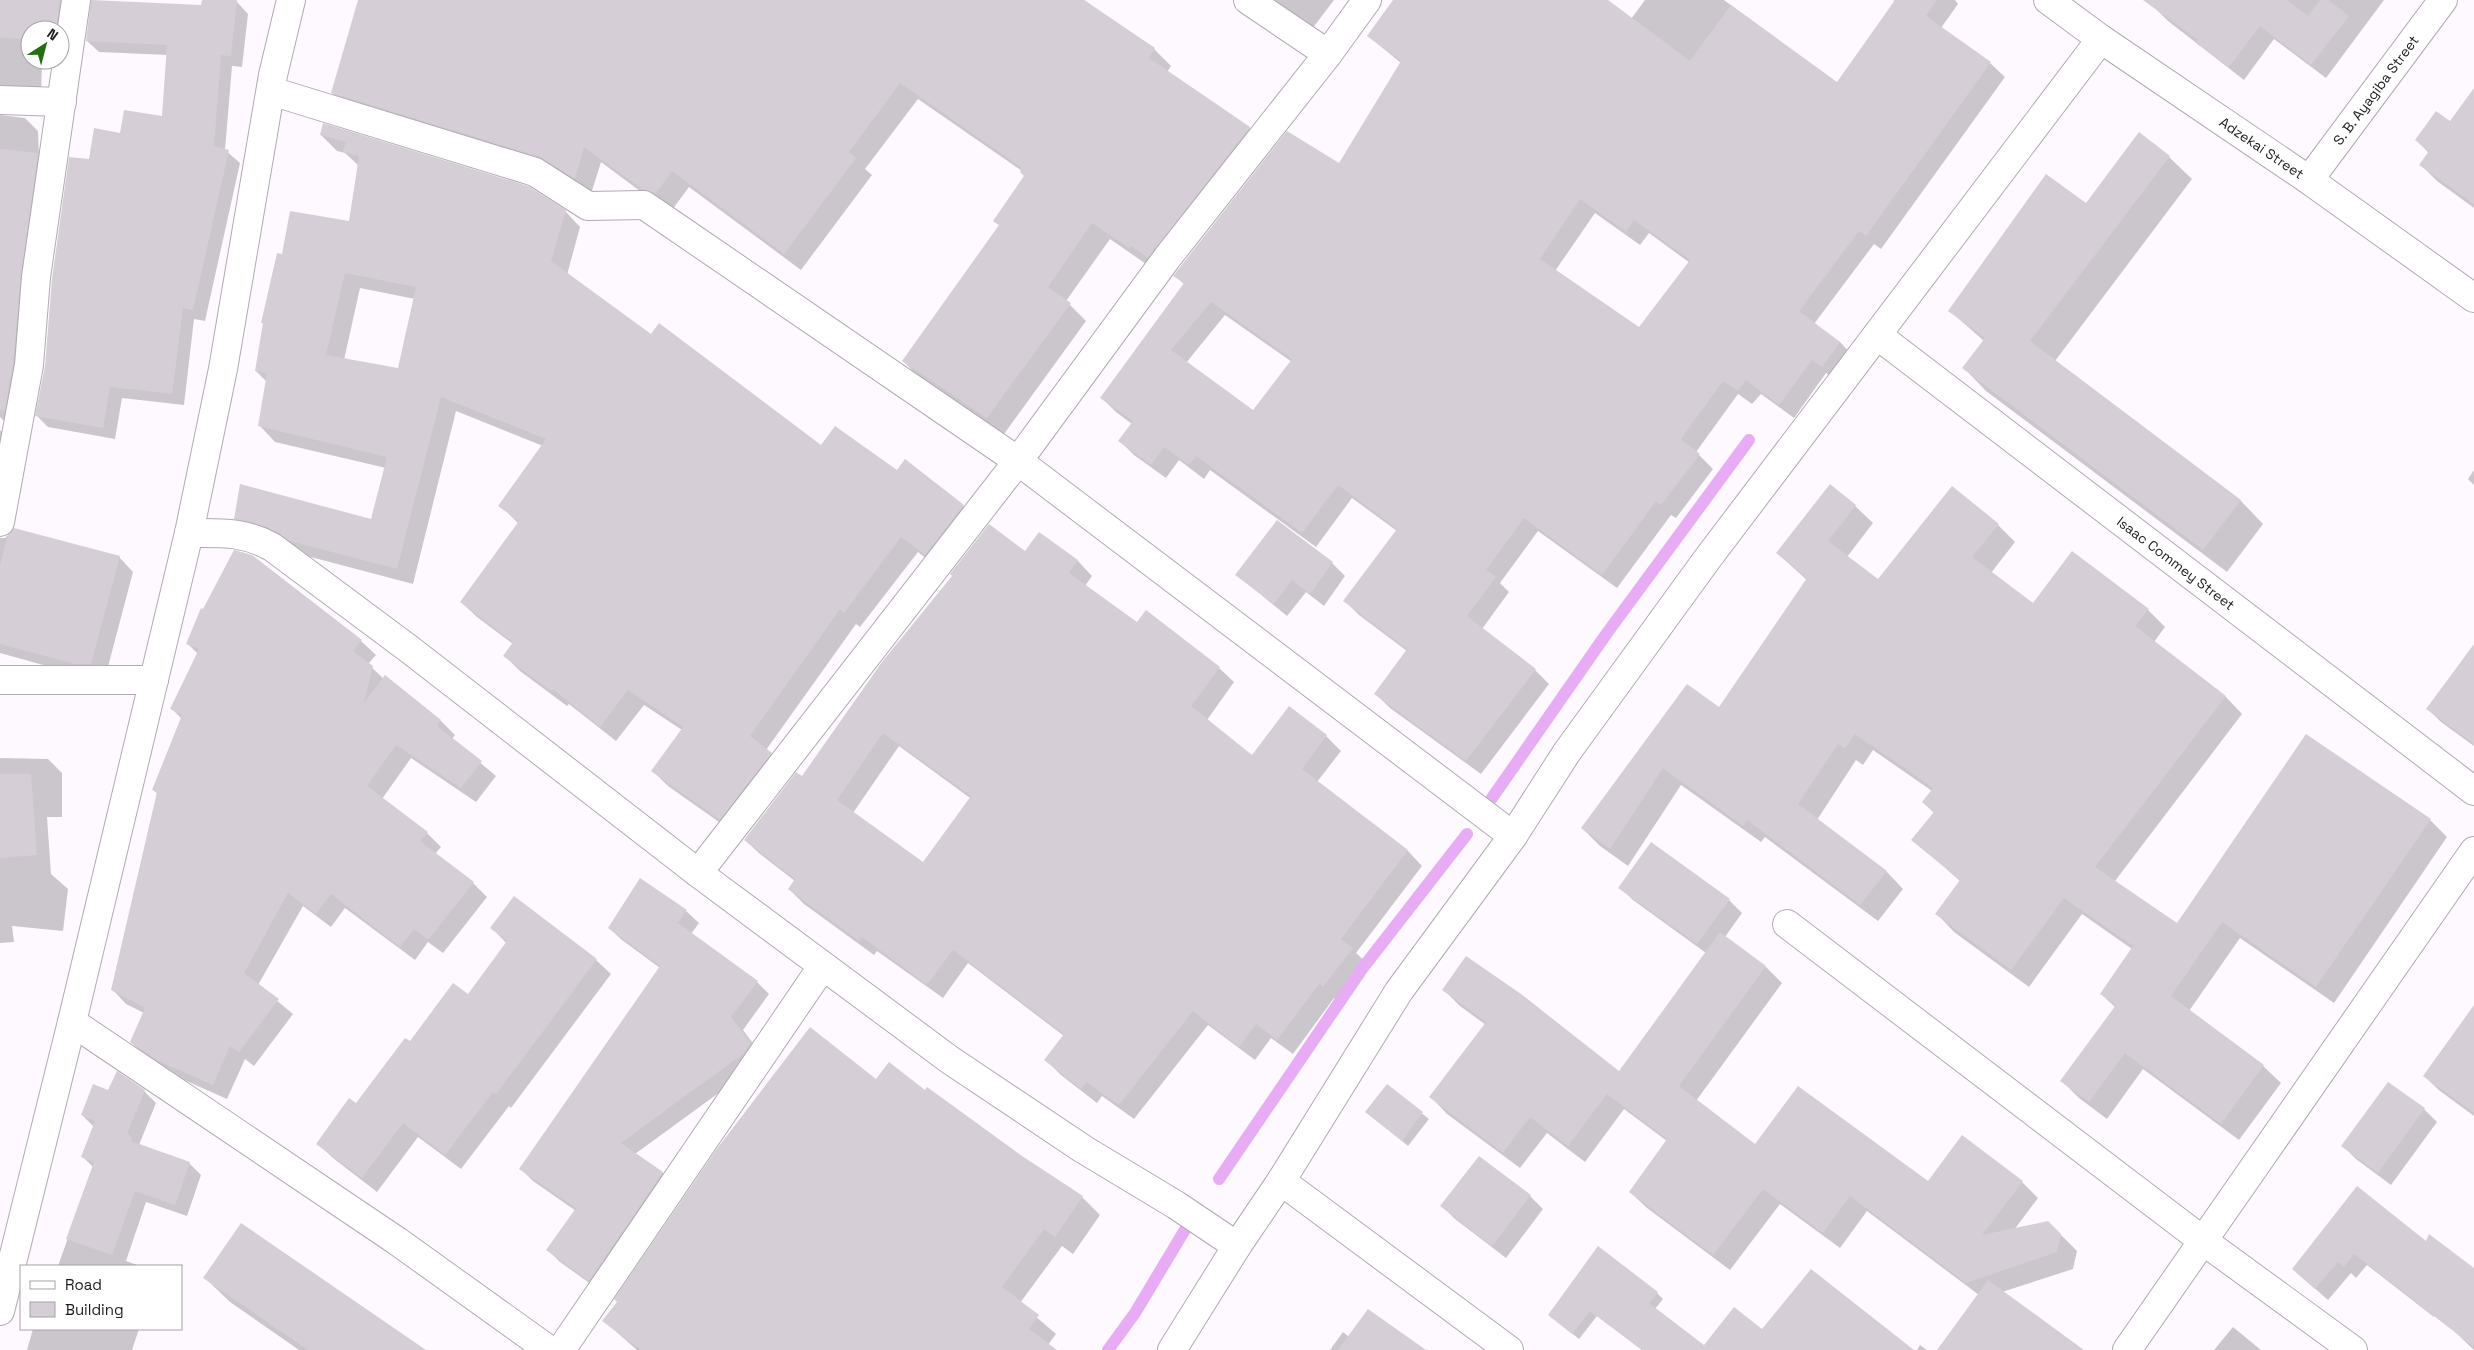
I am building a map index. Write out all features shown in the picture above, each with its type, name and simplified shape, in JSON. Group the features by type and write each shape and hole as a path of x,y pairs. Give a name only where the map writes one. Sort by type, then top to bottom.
{"street":[{"path":"0,522 29,365 36,277 76,0"},
{"path":"2,1295 72,1022 189,533 223,369 271,90 291,0"},
{"path":"1248,0 1328,54"},
{"path":"698,873 1018,461 1167,258 1328,54 1367,0"},
{"name":"Adzekai Street","path":"2048,0 2101,39 2309,180 2474,298"},
{"name":"S. B. Ayagiba Street","path":"2309,180 2442,0"},
{"path":"1172,1350 1237,1246 1281,1181 1399,991 1513,836 1567,752 1708,558 2101,39"},
{"path":"271,90 536,172 588,206 644,205 1018,461 1513,836"},
{"path":"0,100 62,102"},
{"name":"Isaac Commey Street","path":"1877,335 2474,791"},
{"path":"189,533 236,533 254,538 272,547 447,678 822,967 950,1060 1083,1149 1176,1205 1237,1246"},
{"path":"0,680 154,680"},
{"path":"2127,1350 2474,851"},
{"path":"1787,924 2202,1240 2353,1350"},
{"path":"561,1350 822,967"},
{"path":"72,1022 397,1241 549,1350"},
{"path":"1281,1181 1509,1350"}],"building":[{"path":"0,0 60,0 57,20 20,20 20,39 0,38"},
{"path":"91,0 201,5 202,0 237,0 231,56 221,55 214,146 229,150 193,310 183,308 172,394 110,387 103,428 35,416 45,366 52,279 69,157 89,159 94,128 120,133 124,110 162,116 167,45 86,41"},
{"path":"358,0 1084,0 1155,48 1149,58 1250,127 1148,258 1131,246 1129,248 1092,223 1048,287 1071,303 987,418 902,361 999,225 993,221 1024,176 1020,172 1022,168 900,83 849,152 856,158 784,254 672,171 655,194 642,189 584,147 575,179 540,157 331,93"},
{"path":"1393,0 1608,0 1690,61 1731,5 1837,82 1895,0 1937,0 1926,16 1991,62 1866,236 1859,231 1799,311 1840,342 1822,367 1812,360 1779,405 1746,380 1738,391 1723,381 1681,439 1700,454 1661,505 1656,501 1602,575 1524,518 1486,570 1496,577 1467,616 1536,669 1466,761 1374,694 1407,649 1343,601 1397,529 1338,485 1302,533 1196,456 1189,465 1164,447 1151,465 1118,441 1133,421 1100,398 1184,283 1173,276 1287,131 1339,163 1401,61 1367,36","holes":["1580,199 1626,232 1634,220 1690,260 1639,327 1540,259","1211,302 1292,359 1253,410 1171,350"]},
{"path":"2143,0 2287,0 2308,16 2320,0 2328,0 2349,16 2311,65 2260,26 2229,67 2196,43 2198,40"},
{"path":"2474,88 2474,204 2419,165 2429,151 2415,140 2436,111 2450,121"},
{"path":"323,123 528,186 566,210 551,261 651,334 659,323 821,445 835,426 897,470 905,459 964,505 925,555 901,537 844,613 840,609 750,736 772,753 720,820 651,771 683,727 628,690 600,727 553,689 551,691 503,656 513,642 460,602 519,521 498,506 546,439 441,397 397,569 290,541 267,527 234,519 240,484 371,519 387,457 258,426 267,373 255,371 263,323 261,323 277,253 282,254 290,211 349,221 359,156 343,152 346,142 320,135","holes":["345,273 416,287 398,368 326,355"]},
{"path":"2139,132 2170,156 2030,341 2241,500 2203,550 1962,368 1985,338 1948,311 2046,174 2086,203"},
{"path":"0,149 38,153 21,275 13,363 5,411 0,410"},
{"path":"1830,484 1856,505 1828,541 1878,579 1952,486 1999,524 1972,557 2033,603 2072,551 2149,609 2135,626 2226,696 2095,867 2177,923 2306,734 2431,819 2316,987 2222,922 2171,996 2264,1065 2221,1124 2125,1053 2089,1102 2060,1081 2116,1005 2100,994 2133,946 2064,898 2011,970 1935,914 1960,880 1911,840 1934,812 1922,802 1933,788 1855,734 1845,748 1838,744 1798,804 1887,871 1860,905 1747,820 1743,826 1663,768 1610,849 1581,828 1687,684 1719,707 1807,578 1776,553"},
{"path":"1277,520 1333,562 1310,594 1292,580 1274,604 1235,575"},
{"path":"989,524 1025,551 1039,532 1078,560 1069,573 1137,622 1146,610 1220,667 1191,706 1252,755 1289,706 1327,735 1302,769 1408,850 1341,939 1353,948 1323,987 1319,984 1277,1040 1256,1024 1239,1047 1193,1011 1119,1105 1086,1082 1081,1089 1044,1060 1064,1034 953,950 927,985 862,937 859,941 788,889 795,879 744,840 796,772 802,776 882,662 952,576 950,574","holes":["883,733 971,796 923,862 837,800"]},
{"path":"14,528 120,556 91,664 75,664 0,644 0,565 8,535"},
{"path":"234,550 252,555 362,640 353,651 373,666 364,703 385,675 441,720 437,726 482,761 461,788 396,745 367,786 428,832 420,841 474,882 428,940 414,929 400,947 331,894 316,914 288,893 244,973 279,999 239,1052 230,1046 213,1085 158,1061 130,1042 145,1008 111,990 157,792 152,790 182,715 170,709 199,649 186,644 201,608 203,609"},
{"path":"2474,644 2474,744 2426,709"},
{"path":"0,774 31,774 37,855 0,858"},
{"path":"1651,842 1730,899 1697,944 1618,888"},
{"path":"640,878 687,910 678,923 758,981 731,1017 751,1043 744,1053 621,1143 663,1172 589,1281 546,1250 576,1208 519,1169 660,966 608,928"},
{"path":"514,896 597,959 496,1094 493,1092 445,1155 403,1123 362,1178 316,1144 349,1098 356,1103 405,1038 410,1041 453,983 468,994 507,941 490,928"},
{"path":"1720,932 1766,966 1679,1086 1755,1144 1798,1086 1928,1181 1962,1135 2023,1181 1982,1235 2048,1221 2061,1234 2057,1252 1966,1283 1850,1196 1823,1233 1763,1189 1713,1255 1629,1192 1667,1139 1607,1094 1568,1146 1530,1117 1503,1153 1429,1097 1486,1022 1442,990 1466,956 1521,994 1619,1071"},
{"path":"2474,1005 2474,1113 2423,1076"},
{"path":"810,1027 876,1079 889,1062 925,1090 927,1087 1022,1156 1083,1196 1055,1237 1044,1229 1002,1287 1039,1315 1029,1329 1057,1350 641,1350 602,1321 617,1302 614,1299 716,1150"},
{"path":"117,1071 145,1090 127,1134 132,1137 131,1141 190,1162 175,1205 135,1191 112,1255 66,1239 94,1162 81,1157 95,1121 81,1115 93,1084 108,1090"},
{"path":"2388,1082 2425,1108 2378,1173 2341,1146"},
{"path":"1387,1084 1423,1112 1402,1141 1365,1112"},
{"path":"1479,1156 1531,1195 1492,1246 1440,1206"},
{"path":"2357,1186 2426,1241 2429,1234 2474,1268 2474,1347 2354,1254 2344,1267 2338,1262 2315,1289 2292,1269"},
{"path":"241,1223 426,1350 308,1350 203,1278"},
{"path":"1598,1246 1658,1292 1649,1303 1704,1345 1734,1307 1762,1329 1811,1269 1914,1350 1642,1350 1590,1311 1572,1334 1548,1315"},
{"path":"1988,1280 2084,1350 1937,1350"},
{"path":"1368,1309 1426,1350 1338,1350"}],"waterway":[{"path":"1492,798 1607,633 1749,440"},
{"path":"1219,1179 1362,969 1467,834"},
{"path":"1108,1350 1135,1313 1186,1228"}]}
